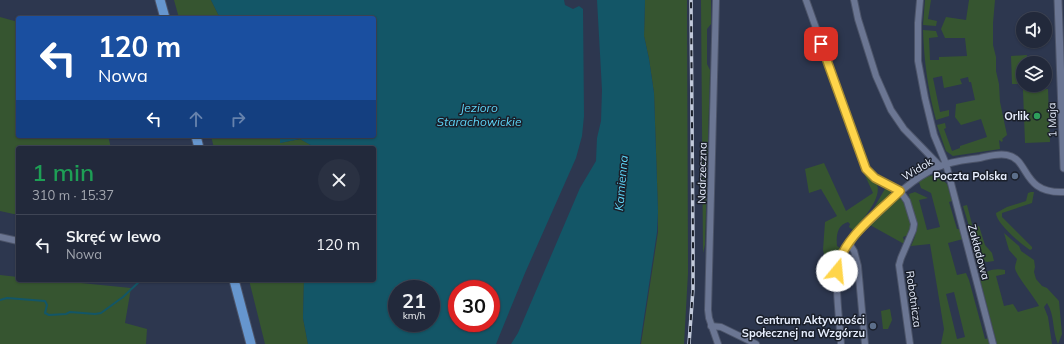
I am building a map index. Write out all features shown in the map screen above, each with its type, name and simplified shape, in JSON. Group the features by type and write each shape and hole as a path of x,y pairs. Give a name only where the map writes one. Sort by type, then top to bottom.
{"main road":[{"path":"160,0 164,16"},
{"path":"235,282 252,344"}],"street":[{"name":"Nadrzeczna","path":"716,0 708,310 711,326 718,344"},
{"path":"806,0 866,169 875,178 900,191"},
{"path":"854,0 858,19 876,76 891,110 904,129 943,165"},
{"name":"Zakładowa","path":"920,0 918,23 918,61 921,80 934,135 993,344"},
{"name":"1 Maja","path":"1058,0 1064,168"},
{"name":"Widok","path":"841,344 837,269 843,253 859,231 900,191 925,174 943,165 1000,154 1009,155 1018,161 1038,188 1048,192 1064,192"},
{"name":"Robotnicza","path":"900,191 907,201 914,224 912,236 901,258 900,265 910,344"},
{"path":"0,237 16,241"},
{"path":"849,243 854,251 858,266 865,344"},
{"path":"711,326 721,327 756,344"}],"green space":[{"path":"174,0 211,0 219,16 178,16"},
{"path":"645,0 687,0 688,273 684,344 641,344 658,232 654,93 644,36"},
{"path":"701,0 711,0 711,24 707,29 707,64 710,70 705,245 703,253"},
{"path":"925,0 931,0 928,19 937,21 936,26 923,25"},
{"path":"969,0 995,0 993,45 996,57 996,71 999,84 1000,102 1007,135 1002,139 1002,142 999,140 1000,149 953,156 946,151 937,125 945,123 946,128 944,129 952,151 960,148 960,146 987,137 981,119 961,125 955,117 956,104 975,100 971,82 969,82 968,77 960,79 962,84 944,88 942,76 933,78 940,112 949,110 949,116 936,120 927,75 923,30 936,31 938,37 929,38 930,60 939,60 939,57 967,56 965,38 945,38 941,29 946,17 966,20"},
{"path":"0,17 16,21 16,138 108,138 110,146 16,146 16,215 0,211"},
{"path":"1027,55 1016,56 1016,84 1012,84 1011,56"},
{"name":"Orlik","path":"1023,92 1048,92 1050,142 1025,143"},
{"path":"212,138 280,138 280,143 300,139 312,146 214,146"},
{"path":"824,163 846,211 873,193 863,171 875,181 878,186 872,207 857,226 853,230 849,227 850,224 848,222 844,223 839,228 837,235 837,246 842,249 835,265 834,280 830,279 823,250 825,222 837,216 821,189 809,193 805,169"},
{"path":"937,174 947,184 952,201 949,202 957,229 960,229 963,239 948,243 957,275 966,273 969,280 985,339 989,338 990,344 941,344 944,329 930,244 911,246 916,232 916,226 909,194 915,192 928,198 919,200 927,230 940,227 931,193 921,188 919,182 926,177","holes":["954,292 965,337 957,339 946,294"]},
{"path":"886,187 891,192 887,200 867,220"},
{"path":"1034,192 1032,203 1002,213 1002,217 1032,247 1030,250 1004,228 996,213 1007,207 1026,201 1028,193"},
{"path":"901,198 905,200 912,225 911,234 903,237 904,241 909,238 906,245 870,225 897,199"},
{"path":"967,205 973,228 979,226 985,245 992,253 994,261 987,262 979,260 963,206"},
{"path":"1004,233 1019,246 1021,251 1034,260 1034,272 1036,279 1059,301 1062,334 1058,344 1050,308 1047,303 1044,307 1048,317 1052,344 997,344 980,279 984,274 997,269 1005,270 1005,274 996,276 1004,306 1013,304 1018,312 1039,306 1016,272 1015,267 1017,259 1009,250"},
{"path":"0,275 16,277 16,282 71,282 131,288 125,323 147,329 146,344 0,344"},
{"path":"250,282 304,282 303,318 308,344 265,344"},
{"path":"890,309 892,320 888,329 883,329 881,311"}],"water":[{"name":"Jezioro Starachowickie","path":"211,0 564,0 565,5 573,9 579,6 583,9 584,116 582,136 576,158 525,273 496,344 308,344 303,318 304,282 376,282 376,146 312,146 300,139 280,143 280,138 376,138 376,16 219,16"},
{"name":"Kamienna","path":"597,0 645,0 644,36 654,93 658,212 657,232 640,344 511,344 518,333 580,188 596,161 597,138 601,121 602,90"}],"waterway":[{"path":"0,300 7,298 45,301 47,305 45,313 49,315 66,314 70,312 95,314 101,313 123,297 139,282"}],"railway":[{"path":"689,344 693,289 691,0"}],"place":[{"name":"Orlik","path":"1037,116"},
{"name":"Poczta Polska","path":"1015,176"},
{"name":"Centrum Aktywności Społecznej na Wzgórzu","path":"873,326"}],"route":[{"path":"821,44 866,169 875,178 900,191 859,231 849,243 840,259 837,271"}]}
